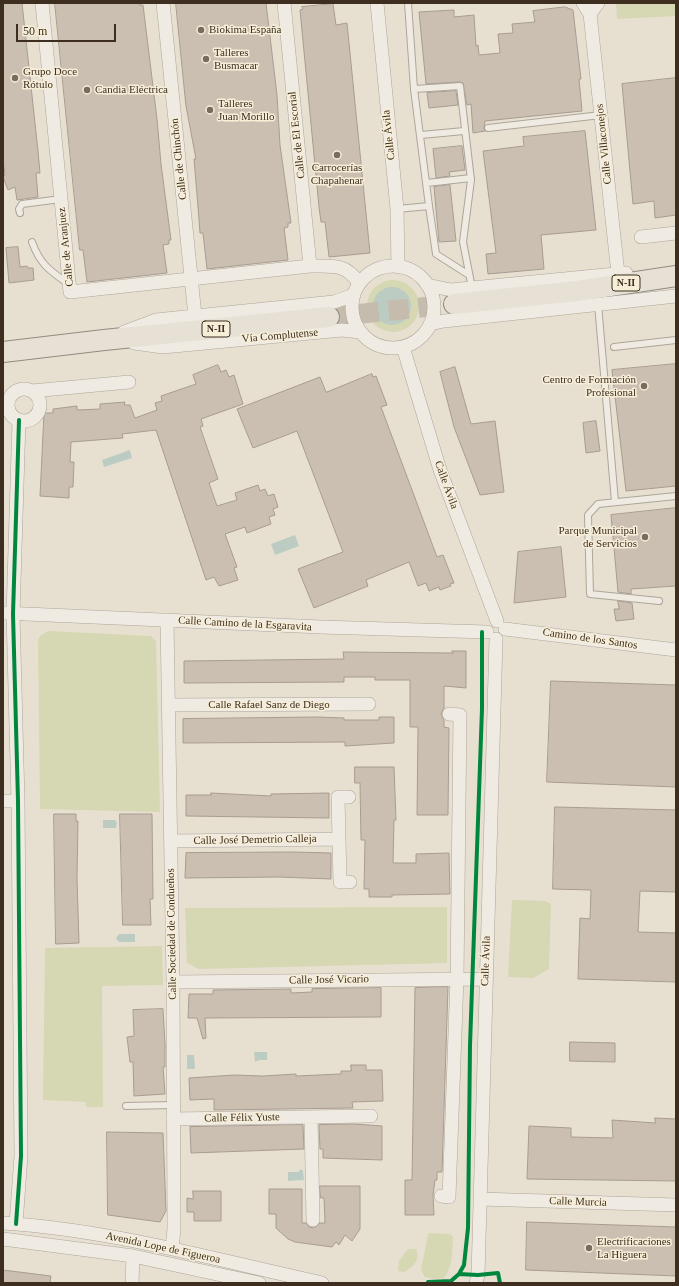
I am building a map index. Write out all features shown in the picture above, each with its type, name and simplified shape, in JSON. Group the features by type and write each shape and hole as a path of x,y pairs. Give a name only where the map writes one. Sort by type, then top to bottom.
{"main road":[{"name":"N-II","path":"454,304 577,291 676,276"},
{"name":"N-II","path":"577,291 676,290"},
{"name":"Vía Complutense","path":"3,352 328,317"}],"street":[{"name":"Calle de Aranjuez","path":"42,3 70,292 310,266 337,265 352,273 357,289"},
{"name":"Calle de Chinchón","path":"163,3 195,316"},
{"name":"Calle de El Escorial","path":"284,3 310,266"},
{"name":"Calle Ávila","path":"377,3 396,208 398,267"},
{"name":"Calle Villaconejos","path":"598,3 587,9 601,115 618,274"},
{"path":"641,237 676,233"},
{"name":"N-II","path":"398,267 414,273 427,285 451,290 618,274 676,271"},
{"path":"398,267 376,270 357,289 353,314 360,332 369,341 377,345 392,348 403,347 416,341 430,324 432,316 433,300 427,285"},
{"name":"Vía Complutense","path":"104,340 156,320 334,302 357,289"},
{"name":"N-II","path":"430,324 444,321 676,296"},
{"name":"Vía Complutense","path":"104,340 163,347 342,330 360,332"},
{"name":"Calle Ávila","path":"403,347 440,470 496,630 478,1275 476,1283"},
{"path":"32,391 36,394 40,403 38,414 30,420 19,420 11,415 8,406 8,393 22,389 32,391 129,382"},
{"path":"10,1223 21,1156 18,801 8,614 19,420"},
{"name":"Calle Camino de la Esgaravita","path":"8,614 496,630"},
{"name":"Calle Sociedad de Condueños","path":"167,620 173,982 174,1229 172,1248"},
{"name":"Camino de los Santos","path":"496,630 676,650"},
{"name":"Calle Rafael Sanz de Diego","path":"169,705 369,704"},
{"path":"441,1196 449,1197 457,978 460,715 449,714"},
{"path":"349,797 338,797 340,882 350,882"},
{"path":"3,801 18,801"},
{"name":"Calle José Demetrio Calleja","path":"170,841 339,838"},
{"name":"Calle José Vicario","path":"173,982 457,978 486,979"},
{"name":"Calle Félix Yuste","path":"173,1119 372,1116"},
{"path":"312,1117 313,1220"},
{"name":"Calle Murcia","path":"480,1199 676,1205"},
{"name":"Avenida Lope de Figueroa","path":"10,1223 111,1236 172,1248 322,1283"},
{"name":"Avenida Lope de Figueroa","path":"3,1239 133,1256 259,1283"},
{"path":"132,1283 133,1256"}],"lane":[{"path":"408,3 414,89 436,254 469,275"},
{"path":"414,89 460,86 464,131 471,178 463,242 472,288"},
{"path":"488,128 601,115"},
{"path":"421,135 464,131"},
{"path":"427,183 471,178"},
{"path":"20,213 19,209 22,204 61,199"},
{"path":"396,208 429,206"},
{"path":"32,242 37,257 51,271 69,284"},
{"path":"598,304 614,502"},
{"path":"614,347 676,340"},
{"path":"659,601 590,594 588,515 598,504 676,496"},
{"path":"126,1106 173,1105"}],"green space":[{"path":"616,3 676,3 676,16 617,19"},
{"path":"388,280 398,280 412,287 419,301 419,311 412,325 398,332 388,332 378,328 371,321 367,311 367,301 371,291 378,284"},
{"path":"48,631 151,636 156,641 160,812 40,809 38,640 40,636"},
{"path":"512,900 546,901 551,904 549,969 533,978 508,977"},
{"path":"447,907 447,963 199,969 187,963 185,908"},
{"path":"162,946 163,985 102,986 103,1107 86,1107 86,1102 43,1100 45,948"},
{"path":"428,1234 450,1234 453,1237 451,1264 444,1278 435,1279 425,1277 421,1270"},
{"path":"408,1249 416,1249 418,1256 417,1260 405,1272 398,1271 399,1261"}],"shaded area":[{"path":"392,287 405,293 411,306 405,319 392,325 379,319 373,306 379,293"},
{"path":"130,450 132,458 104,467 102,460"},
{"path":"295,535 299,546 275,555 271,544"},
{"path":"103,820 115,820 117,823 116,828 103,828"},
{"path":"119,934 135,934 135,942 119,942 116,938"},
{"path":"254,1052 267,1052 267,1060 259,1060 255,1062"},
{"path":"187,1055 194,1055 195,1069 187,1069"},
{"path":"301,1169 303,1171 304,1180 288,1181 288,1172 298,1172"}],"building":[{"path":"3,3 22,3 40,173 36,173 38,197 17,200 15,187 8,190 3,177 5,175 3,160"},
{"path":"55,3 139,3 139,5 143,5 171,240 169,240 169,244 163,245 167,273 87,282 83,250 80,250"},
{"path":"176,3 266,3 277,95 280,145 291,223 288,223 288,227 284,228 288,260 207,269 203,233 200,233 194,159 196,159 186,106"},
{"path":"333,4 336,25 347,23 370,253 329,257 325,222 321,222 319,207 300,10 303,9 302,7"},
{"path":"565,7 573,10 581,79 579,79 582,111 485,121 485,131 473,133 471,104 467,105 463,83 426,84 419,12 454,10 454,17 474,15 476,46 478,45 479,55 500,53 498,34 513,33 512,24 535,22 533,11"},
{"path":"676,78 676,215 655,218 654,201 633,204 622,84"},
{"path":"456,91 458,105 429,108 427,93"},
{"path":"585,131 596,230 541,235 544,269 488,274 486,254 496,253 483,151 524,146 523,137"},
{"path":"462,146 465,170 449,172 450,176 436,178 433,149"},
{"path":"450,185 456,241 439,242 434,187"},
{"path":"18,247 20,267 27,266 28,268 33,268 34,280 9,283 6,248"},
{"path":"676,364 676,486 626,491 612,370"},
{"path":"218,365 221,372 226,370 229,377 234,375 243,404 201,419 203,426 200,427 218,479 209,483 217,506 237,500 235,493 258,485 260,491 265,489 268,496 274,494 278,507 273,509 275,515 269,517 271,524 247,533 245,527 225,534 237,567 234,568 238,580 219,586 214,577 206,580 156,430 122,434 123,438 71,442 70,462 74,462 73,487 69,487 69,498 40,496 44,413 53,413 53,409 77,406 77,410 100,409 100,404 125,402 124,405 130,405 135,418 157,410 155,403 162,401 161,396 196,384 193,375"},
{"path":"455,367 471,424 495,421 504,492 480,495 454,427 440,372"},
{"path":"372,374 373,377 376,376 387,405 381,407 437,557 443,555 454,583 450,584 451,586 440,590 439,587 429,591 426,583 418,586 409,562 366,580 368,586 314,608 298,569 343,552 297,431 253,448 237,409 320,377 326,392"},
{"path":"596,421 600,451 586,453 583,423"},
{"name":"Parque Municipal de Servicios","path":"676,508 676,586 631,589 631,594 618,592 611,515"},
{"path":"561,547 566,597 514,603 518,552"},
{"path":"618,601 632,603 634,619 616,621 614,609 619,609"},
{"path":"452,651 466,651 466,688 444,686 444,708 441,714 444,720 444,727 449,728 448,815 417,815 418,727 410,727 410,680 375,680 375,677 344,677 344,682 184,683 184,661 344,659 343,652 453,653"},
{"path":"551,681 676,685 676,787 547,782"},
{"path":"379,717 394,717 394,743 345,746 345,742 183,743 183,719 344,718 344,720 379,720"},
{"path":"355,767 394,767 396,820 394,820 393,863 416,863 416,854 449,853 450,894 369,897 369,889 364,889 365,840 361,840 360,783 355,783"},
{"path":"211,793 271,796 271,794 329,793 329,818 186,816 186,795 211,795"},
{"path":"555,807 676,810 676,892 640,891 638,932 676,933 676,982 578,979 580,918 590,919 591,890 553,889"},
{"path":"54,814 76,814 76,821 78,821 77,878 79,943 56,944"},
{"path":"120,814 152,814 153,899 150,899 151,925 123,925"},
{"path":"186,853 331,853 331,879 279,877 185,878"},
{"path":"448,987 442,1172 437,1172 437,1180 435,1180 433,1195 434,1215 405,1215 405,1180 412,1180 415,988"},
{"path":"381,988 381,1017 205,1018 206,1038 203,1039 197,1018 188,1018 189,994 213,994 213,990 291,989 291,993 312,992 312,989"},
{"path":"163,1009 165,1067 163,1067 165,1094 134,1096 133,1062 130,1062 127,1037 134,1036 133,1010"},
{"path":"570,1042 615,1043 615,1062 570,1061"},
{"path":"351,1065 366,1065 366,1070 382,1070 383,1101 352,1102 353,1108 214,1110 214,1099 190,1100 189,1078 234,1075 263,1076 296,1074 296,1076 341,1074 341,1071 351,1071"},
{"path":"655,1118 676,1119 676,1181 527,1179 529,1126 571,1128 571,1137 613,1138 612,1120 655,1123"},
{"path":"354,1124 382,1126 382,1160 323,1158 323,1149 320,1149 319,1125"},
{"path":"303,1125 304,1149 191,1153 190,1127"},
{"path":"107,1132 163,1133 166,1211 160,1222 108,1215"},
{"path":"320,1186 360,1186 360,1229 352,1241 345,1235 339,1245 336,1242 332,1247 295,1242 288,1239 276,1228 276,1214 269,1214 269,1189 302,1189 302,1223 306,1223 309,1227 314,1228 320,1223 325,1223 324,1198 321,1198"},
{"path":"193,1191 221,1191 221,1221 194,1221 194,1212 187,1212 187,1198 193,1199"},
{"path":"527,1222 676,1227 676,1276 526,1270"},
{"path":"3,1270 51,1276 50,1283 3,1283"}],"tunnel":[{"path":"329,317 454,304"}],"cycle path":[{"path":"16,1224 21,1156 18,801 13,614 19,420"},
{"path":"459,1274 464,1265 468,1228 470,1045 482,709 482,632"},
{"path":"428,1282 451,1281 459,1274 478,1275 498,1273 500,1283"}],"place":[{"name":"Biokima España","path":"201,30"},
{"name":"Talleres Busmacar","path":"206,59"},
{"name":"Grupo Doce Rótulo","path":"15,78"},
{"name":"Candia Eléctrica","path":"87,90"},
{"name":"Talleres Juan Morillo","path":"210,110"},
{"name":"Carrocerías Chapahenar","path":"337,155"},
{"name":"Centro de Formación Profesional","path":"644,386"},
{"name":"Parque Municipal de Servicios","path":"645,537"},
{"name":"Electrificaciones La Higuera","path":"589,1248"}]}
